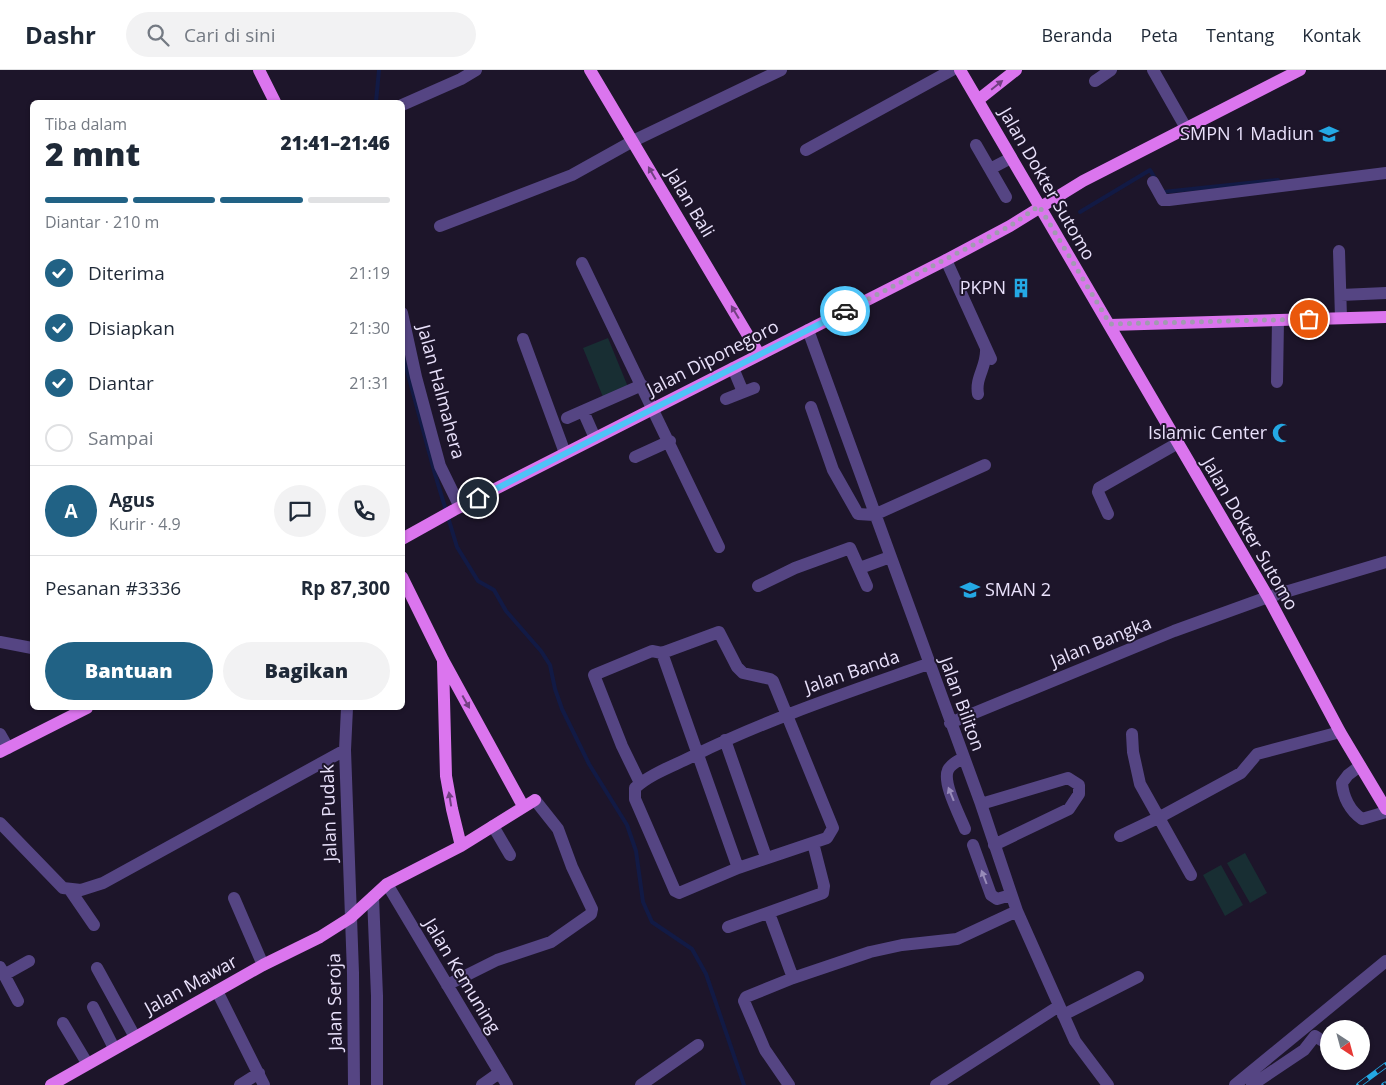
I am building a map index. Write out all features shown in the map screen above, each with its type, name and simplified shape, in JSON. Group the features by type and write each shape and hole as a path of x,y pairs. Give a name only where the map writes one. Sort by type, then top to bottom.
{"main road":[{"path":"259,70 274,100"},
{"name":"Jalan Bali","path":"590,70 760,354"},
{"name":"Jalan Dokter Sutomo","path":"960,70 1268,597 1340,732 1386,811"},
{"path":"978,100 1016,70"},
{"name":"Jalan Diponegoro","path":"405,538 457,508 946,260 1010,226 1039,206 1083,181 1300,70"},
{"path":"1110,324 1386,317"},
{"path":"405,583 443,660 523,806"},
{"path":"443,660 446,776 461,846"},
{"path":"4,750 83,710"},
{"name":"Jalan Mawar","path":"51,1085 263,965 320,938 350,918 387,884 461,846 535,800"}],"street":[{"path":"405,103 461,79 476,70"},
{"path":"440,226 572,175 633,141 781,70"},
{"path":"806,150 952,70"},
{"path":"1095,81 1110,70"},
{"path":"1153,70 1186,128"},
{"path":"976,146 1006,197"},
{"path":"990,169 1012,158"},
{"path":"1152,182 1163,200 1169,200 1386,173"},
{"path":"1339,251 1341,318"},
{"path":"946,260 988,354 977,382 978,394"},
{"path":"582,263 670,440 719,547"},
{"path":"1341,295 1386,293"},
{"path":"1277,382 1278,320"},
{"name":"Jalan Halmahera","path":"405,327 416,377 440,466 457,508"},
{"name":"Jalan Biliton","path":"808,330 928,664 964,758 1017,911 1075,1041 1106,1084"},
{"path":"523,339 565,453"},
{"path":"726,400 748,390 733,368"},
{"path":"567,418 642,385"},
{"path":"811,407 832,470 855,511 860,514 874,515 985,465"},
{"path":"583,411 595,438"},
{"path":"635,457 670,440"},
{"path":"1108,514 1098,492 1099,488 1178,443"},
{"path":"758,586 795,568 850,548 867,586"},
{"path":"860,568 890,557"},
{"name":"Jalan Bangka","path":"950,722 1174,631 1268,597 1386,562"},
{"path":"719,632 736,667 743,673 770,679 773,682 833,828 827,838 766,857 679,893 675,891 635,799 635,788 640,783 593,677 595,674 652,652 662,653 719,632"},
{"path":"0,642 30,648"},
{"path":"662,653 738,868"},
{"name":"Jalan Banda","path":"640,783 724,740 787,714 928,664"},
{"name":"Jalan Pudak","path":"347,710 345,750 350,918"},
{"path":"1120,836 1160,818 1241,773 1256,754 1340,732"},
{"path":"0,734 4,750"},
{"path":"1132,734 1133,752 1140,784 1191,875"},
{"path":"724,740 766,857"},
{"path":"0,823 64,888 81,890 103,883 345,750"},
{"path":"964,758 947,770 948,785 965,829"},
{"path":"1360,766 1348,775 1342,783 1342,792 1348,804 1362,819 1386,811"},
{"path":"980,804 1068,778 1079,785 1079,794 1069,809 994,845"},
{"path":"447,985 497,960 551,942 591,914 592,909 576,879 558,829 535,800"},
{"path":"493,826 510,855"},
{"path":"728,926 821,895 824,891 814,843"},
{"path":"973,845 991,895 997,899 1011,895"},
{"name":"Jalan Kemuning","path":"387,884 507,1085"},
{"path":"70,890 94,925"},
{"path":"373,897 377,996 377,1085"},
{"path":"234,898 263,965"},
{"path":"789,1085 765,1050 744,1001 750,995 792,978 883,949 916,943 957,939 1017,911"},
{"path":"769,913 792,978"},
{"name":"Jalan Seroja","path":"350,918 353,973 354,1085"},
{"path":"18,1001 5,989 2,971 29,960"},
{"path":"1235,1085 1386,961"},
{"path":"97,968 136,1036"},
{"path":"936,1085 1061,1011 1138,977"},
{"path":"217,991 264,1085"},
{"path":"93,1007 114,1048"},
{"path":"63,1023 87,1063"},
{"path":"1252,1085 1304,1050 1316,1036 1320,1039"},
{"path":"641,1085 698,1045"},
{"path":"240,1085 259,1073"},
{"path":"482,1085 499,1073"}],"green space":[{"path":"608,338 628,387 603,397 583,348"},
{"path":"1245,853 1267,893 1250,903 1227,863"},
{"path":"1221,865 1243,905 1225,916 1203,875"}],"waterway":[{"path":"376,100 379,70"},
{"path":"1080,212 1150,170 1156,180"},
{"path":"1162,190 1163,192 1278,180"},
{"path":"405,363 457,547 478,581 494,590 506,611 541,651 550,665 562,709 589,764 627,825 636,851 643,902 652,922 692,949 706,974 744,1085"}],"railway":[{"path":"1359,1085 1386,1065"}],"way so far":[{"path":"845,311 1010,226 1039,206 1110,324 1309,319"}],"place":[{"name":"SMPN 1 Madiun","path":"1329,134"},
{"name":"PKPN","path":"1021,288"},
{"name":"Islamic Center","path":"1282,433"},
{"name":"SMAN 2","path":"970,590"}],"route":[{"path":"478,498 845,311"}]}
